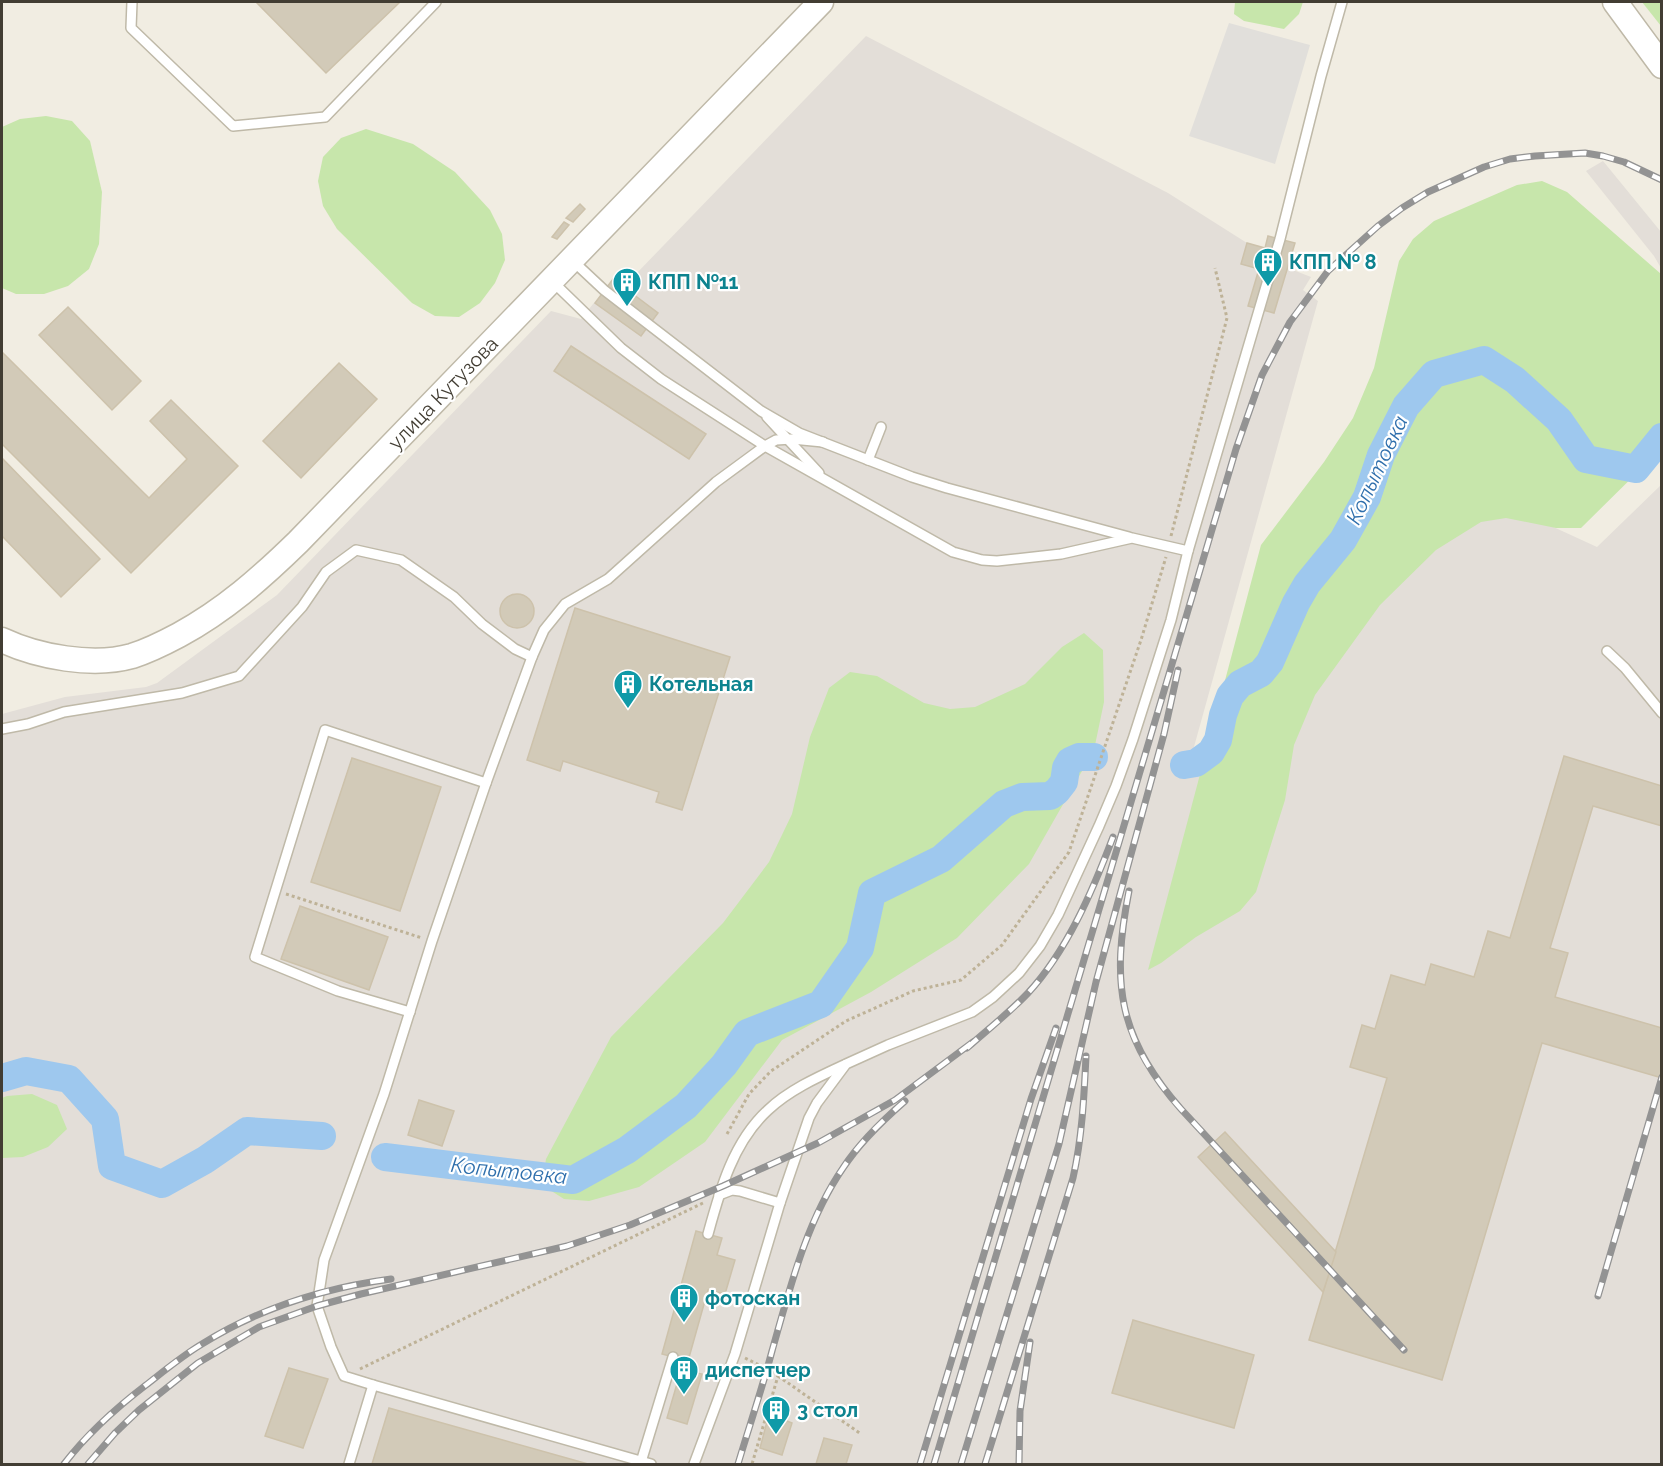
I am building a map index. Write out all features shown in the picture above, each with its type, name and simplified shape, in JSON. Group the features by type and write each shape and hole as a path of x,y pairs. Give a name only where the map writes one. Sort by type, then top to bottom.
{"street":[{"name":"улица Кутузова","path":"2,640 41,654 69,658 100,660 132,656 164,643 229,604 260,579 298,542 821,2"},
{"path":"1615,2 1662,66"}],"lane":[{"path":"132,2 131,28 233,126 325,117 436,2"},
{"path":"708,1234 719,1195 741,1142 769,1109 790,1093 822,1075 972,1011 993,997 1019,973 1040,946 1062,906 1116,786 1152,683 1188,551 1280,239 1342,2"},
{"path":"571,260 604,290 761,411 799,433 947,488 1188,551"},
{"path":"551,280 609,337 661,379 765,446 941,546 968,557 997,561 1061,554 1132,538"},
{"path":"761,411 827,481"},
{"path":"868,460 881,427"},
{"path":"651,1464 345,1376 331,1347 317,1306 324,1260 384,1094 432,941 486,783 543,630 565,604 608,579 716,482 765,446 776,440 788,439 823,442"},
{"path":"2,729 28,724 64,712 182,693 239,676 302,607 326,572 356,550 401,560 454,597 482,624 515,649 532,657"},
{"path":"1607,651 1625,668 1662,713"},
{"path":"410,1012 338,991 255,957 325,730 486,783"},
{"path":"694,1464 735,1354 780,1203 809,1118 817,1103 846,1064"},
{"path":"719,1195 732,1190 740,1191 780,1203"},
{"path":"641,1462 673,1357"},
{"path":"349,1464 373,1385"}],"path":[{"path":"727,1134 749,1094 771,1071 846,1021 913,991 961,980 1002,945 1069,852 1141,640 1169,546 1227,318 1215,268"},
{"path":"276,890 432,941"},
{"path":"345,1376 719,1195"},
{"path":"735,1354 767,1369 861,1434"},
{"path":"752,1464 778,1376"}],"shaded area":[{"path":"1229,23 1310,45 1275,164 1189,136"},
{"path":"866,36 1168,193 1247,243 1265,248 1268,236 1295,243 1288,268 1311,277 1303,290 1318,301 1192,754 1445,477 1597,547 1661,485 1661,1464 2,1464 2,714 65,697 146,687 157,683 277,595 551,311 581,319 613,279 634,276"},
{"path":"1603,161 1661,232 1661,268 1654,256 1586,171"}],"green space":[{"path":"1235,2 1303,2 1299,14 1284,29 1244,21 1234,14"},
{"path":"1642,2 1661,2 1661,26"},
{"path":"46,116 72,121 90,141 102,192 99,244 89,269 68,286 44,294 16,294 2,288 2,127 20,119"},
{"path":"366,129 413,144 455,172 490,210 502,234 505,260 495,283 480,303 459,317 435,316 412,303 337,229 323,206 318,181 323,157 341,138"},
{"path":"1542,181 1567,192 1661,274 1661,449 1581,528 1556,528 1506,518 1481,522 1436,550 1380,605 1315,695 1294,745 1285,800 1256,892 1240,911 1196,937 1148,970 1261,545 1324,462 1353,418 1374,368 1399,261 1413,239 1434,221 1517,185"},
{"path":"1084,633 1103,650 1104,702 1094,750 1029,864 957,938 871,992 782,1040 705,1142 639,1187 589,1201 564,1199 542,1185 546,1159 611,1037 723,923 769,862 792,814 810,737 829,688 850,672 877,676 924,703 950,709 975,707 1025,684 1062,647"},
{"path":"32,1094 57,1105 67,1129 48,1147 23,1157 2,1158 2,1098"}],"building":[{"path":"256,2 400,2 326,73"},
{"path":"580,204 585,209 573,222 566,218"},
{"path":"564,222 569,225 557,239 552,237"},
{"name":"КПП № 8","path":"1268,236 1295,243 1274,313 1248,306 1259,269 1241,264 1247,243 1265,248"},
{"name":"КПП №11","path":"613,279 658,313 641,336 595,303"},
{"path":"68,307 141,381 112,410 39,335"},
{"path":"571,346 706,434 689,459 554,371"},
{"path":"2,352 149,498 187,459 150,421 171,400 238,466 131,573 2,444"},
{"path":"339,363 377,399 301,478 263,441"},
{"path":"2,458 100,559 61,597 2,536"},
{"path":"517,594 529,599 534,611 529,623 517,628 505,623 500,611 505,599"},
{"name":"Котельная","path":"575,608 730,657 682,810 656,802 659,792 563,761 560,771 527,760"},
{"path":"1564,756 1662,786 1662,826 1593,806 1550,948 1568,953 1555,997 1662,1028 1662,1078 1542,1043 1442,1380 1309,1340 1387,1078 1350,1067 1362,1025 1375,1029 1391,975 1425,985 1431,964 1474,977 1488,931 1510,938"},
{"path":"352,758 441,787 400,911 311,882"},
{"path":"300,906 388,937 369,990 281,959"},
{"path":"419,1100 454,1111 442,1146 408,1135"},
{"path":"1225,1132 1336,1252 1323,1292 1198,1157"},
{"name":"фотоскан","path":"696,1231 722,1238 717,1255 735,1260 725,1294 708,1290 688,1361 662,1354"},
{"path":"1133,1320 1254,1355 1234,1428 1112,1393"},
{"path":"289,1368 328,1379 303,1448 265,1436"},
{"name":"диспетчер","path":"681,1370 702,1374 687,1424 667,1418"},
{"path":"389,1408 588,1464 372,1464"},
{"name":"3 стол","path":"769,1414 792,1423 782,1455 760,1448"},
{"path":"824,1438 852,1445 846,1464 816,1464"}],"waterway":[{"name":"Копытовка","path":"1184,765 1196,763 1211,752 1218,740 1230,696 1240,684 1261,673 1270,662 1307,584 1343,540 1367,497 1381,455 1406,406 1434,374 1484,360 1515,380 1559,420 1586,459 1636,469 1662,437"},
{"name":"Копытовка","path":"385,1157 573,1180 627,1150 686,1106 724,1065 747,1033 821,1004 860,948 872,893 941,859 1004,804 1022,797 1050,796 1064,782 1066,768 1070,761 1079,757 1094,757"},
{"name":"Копытовка","path":"2,1078 26,1071 69,1079 105,1119 112,1166 162,1184 205,1160 247,1131 322,1136"}],"railway":[{"path":"934,1464 1236,449 1262,375 1290,322 1328,271 1378,226 1428,192 1484,167 1510,159 1585,153 1624,162 1662,180"},
{"path":"961,1464 1059,1144 1096,982 1164,734 1178,670"},
{"path":"967,1048 1028,993 1055,958 1088,899 1113,837"},
{"path":"1129,891 1123,924 1121,981 1132,1033 1144,1058 1181,1109 1404,1350"},
{"path":"920,1464 1031,1099 1056,1028"},
{"path":"88,1464 139,1410 198,1363 259,1327 317,1306 567,1246 630,1225 818,1143 895,1100 973,1042"},
{"path":"985,1464 1073,1178 1081,1133 1086,1056"},
{"path":"1598,1296 1662,1077"},
{"path":"738,1464 800,1256 819,1211 830,1189 857,1149 905,1101"},
{"path":"64,1464 92,1432 124,1403 180,1359 224,1331 293,1301 341,1288 391,1279"},
{"path":"1019,1464 1020,1411 1030,1342"}],"place":[{"name":"КПП № 8","path":"1268,288"},
{"name":"КПП №11","path":"627,308"},
{"name":"Котельная","path":"628,710"},
{"name":"фотоскан","path":"684,1324"},
{"name":"диспетчер","path":"684,1396"},
{"name":"3 стол","path":"776,1436"}]}
